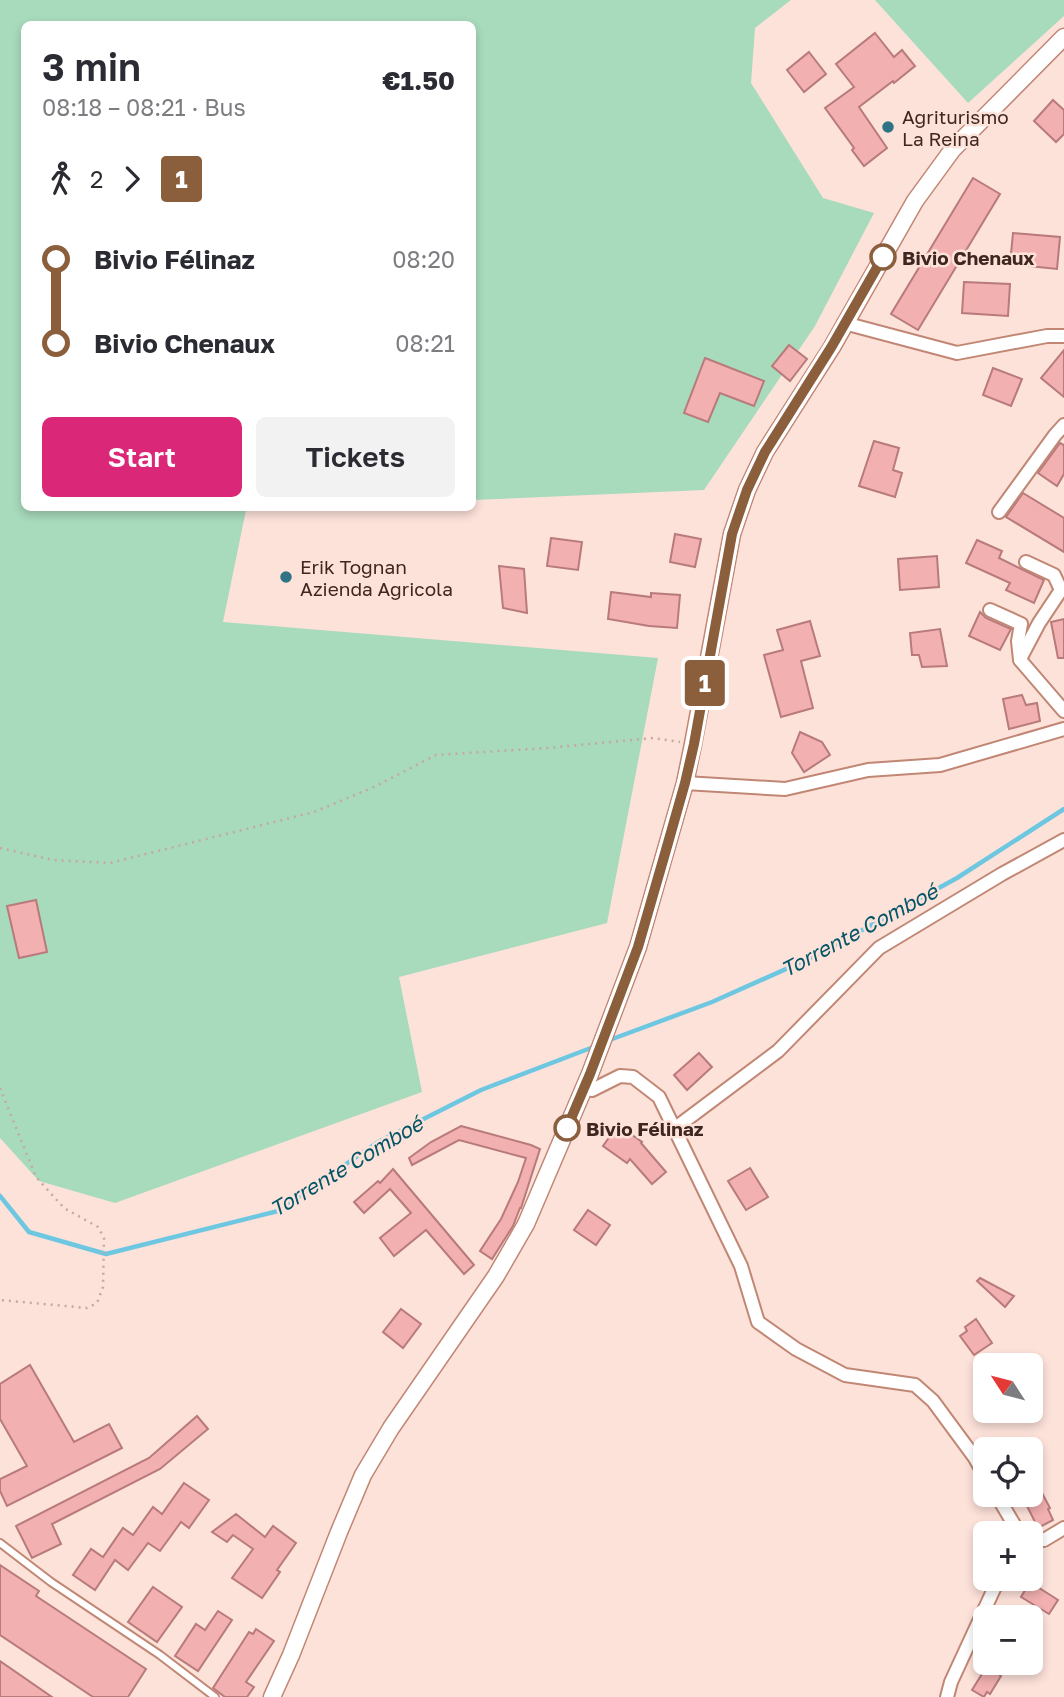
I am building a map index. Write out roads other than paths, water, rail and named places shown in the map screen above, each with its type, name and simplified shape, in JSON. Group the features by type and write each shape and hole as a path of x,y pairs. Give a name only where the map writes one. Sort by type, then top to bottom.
{"main road":[{"path":"272,1697 363,1475 391,1427 502,1266 526,1224 587,1081 638,947 685,783 732,534 747,490 765,452 832,346 915,201 953,149 1064,37"}],"street":[{"path":"844,323 957,353 1047,336 1064,336"},
{"path":"999,512 1064,425"},
{"path":"1020,660 1039,623 1061,590 1054,575 1026,562"},
{"path":"990,610 1021,624 1017,641 1020,660 1064,711"},
{"path":"685,783 785,789 868,770 940,765 1064,729"},
{"path":"674,1129 778,1051 879,948 1002,874 1064,841"},
{"path":"587,1081 592,1090 620,1076 633,1077 659,1097 741,1266 758,1322 796,1349 845,1375 915,1385 933,1401 973,1455"},
{"path":"1043,1541 1064,1528"},
{"path":"947,1697 951,1682 993,1591"}],"lane":[{"path":"0,1543 51,1582 160,1655 215,1697"}],"waterway":[{"name":"Torrente Comboé","path":"607,1041 712,1002 815,956 957,878 1064,809"},
{"name":"Torrente Comboé","path":"0,1196 29,1232 106,1254 278,1211 378,1142 481,1090 596,1046"}],"place":[{"name":"Agriturismo La Reina","path":"888,127"},
{"name":"Bivio Chenaux","path":"883,257"},
{"name":"Erik Tognan Azienda Agricola","path":"286,577"},
{"name":"Bivio Félinaz","path":"567,1128"}]}
